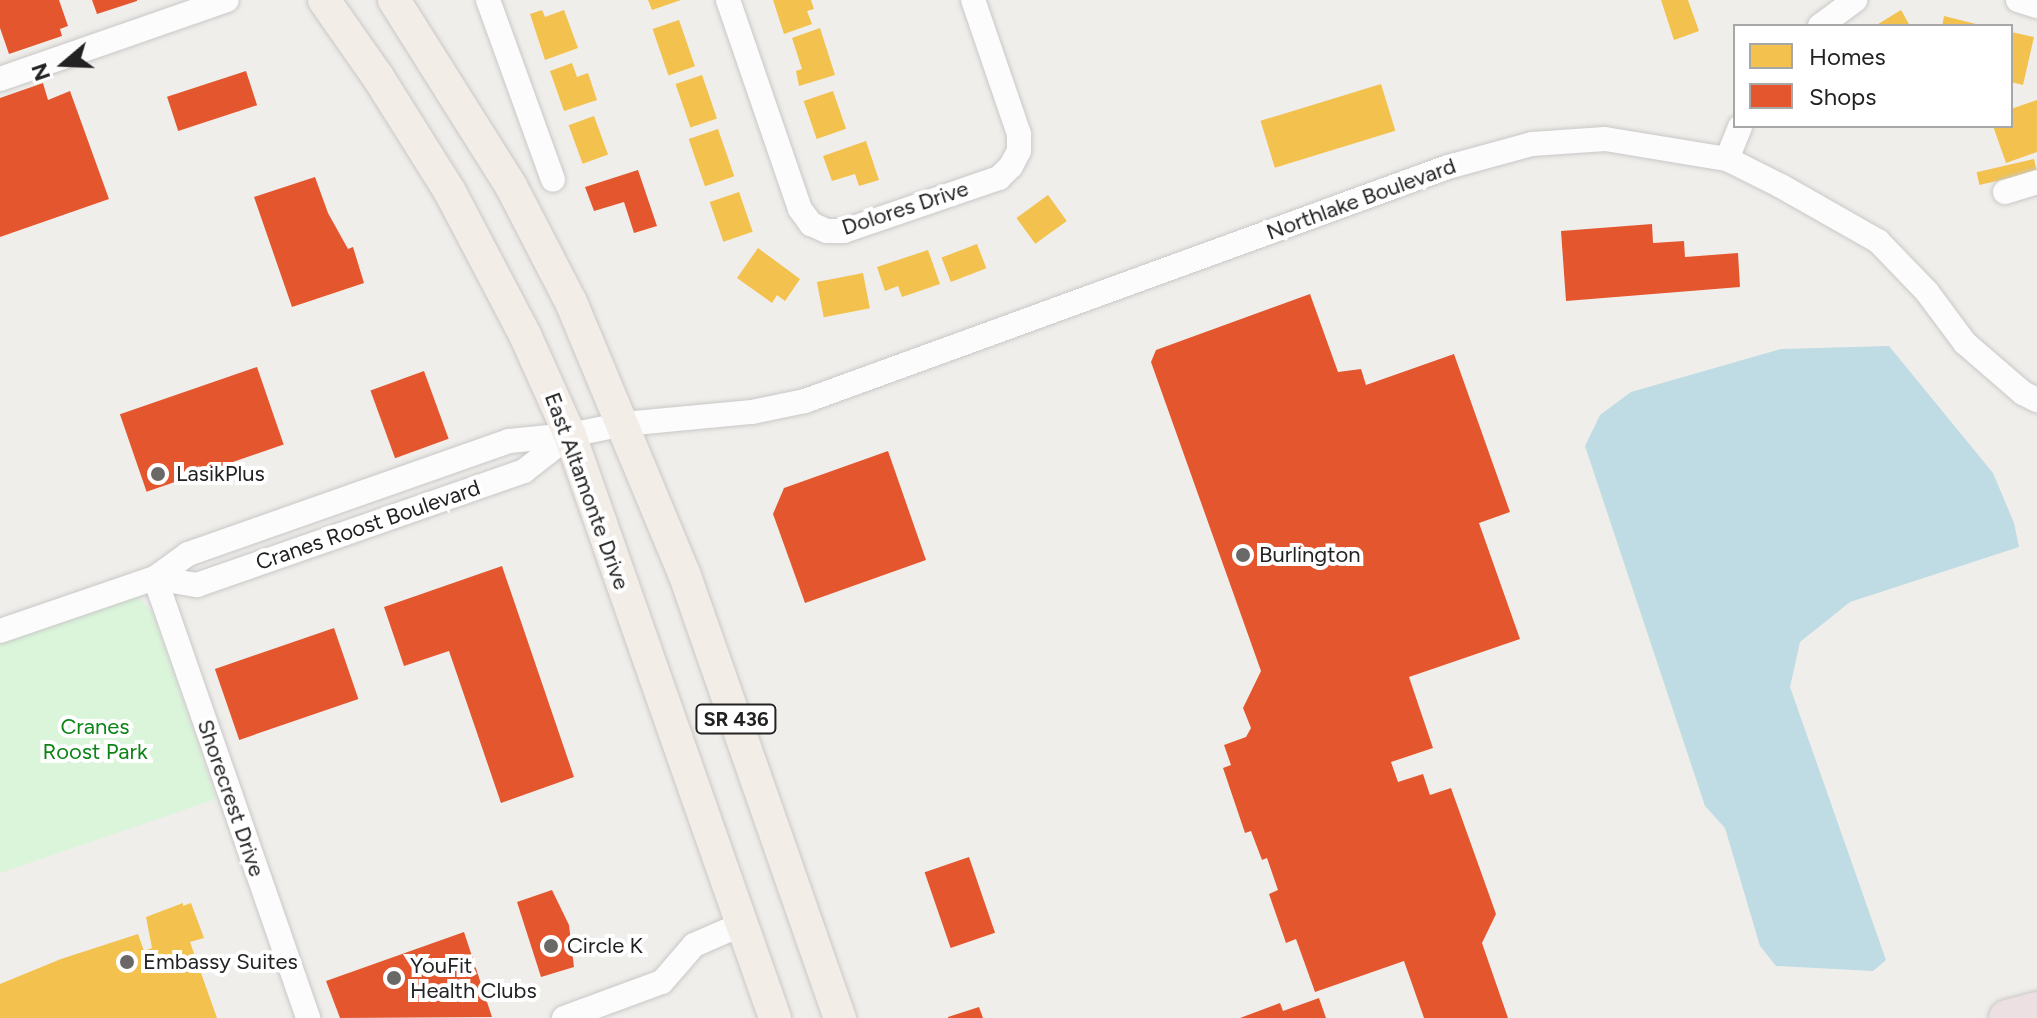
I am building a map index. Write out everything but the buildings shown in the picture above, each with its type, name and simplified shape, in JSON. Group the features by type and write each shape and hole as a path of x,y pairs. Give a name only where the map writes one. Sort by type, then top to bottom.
{"highway":[{"path":"2007,1018 2037,1010"}],"main road":[{"name":"East Altamonte Drive","path":"324,0 378,77 449,190 525,335 570,435 775,1018"},
{"name":"SR 436","path":"394,0 511,186 571,302 684,573 840,1018"}],"street":[{"path":"0,79 227,0"},
{"path":"488,0 553,180"},
{"name":"Dolores Drive","path":"728,0 800,209 811,224 827,231 844,231 999,178 1011,166 1019,151 1019,134 973,0"},
{"path":"1823,24 1855,0"},
{"path":"2018,0 2037,6"},
{"path":"1727,159 1739,128"},
{"name":"Northlake Boulevard","path":"624,424 752,412 805,401 1448,167 1532,144 1605,139 1727,159 1878,241 1927,292 1965,343 2023,393 2037,400"},
{"path":"2005,192 2037,182"},
{"name":"Cranes Roost Boulevard","path":"0,631 155,578 188,554 509,441 570,435 624,424"},
{"name":"Cranes Roost Boulevard","path":"155,578 197,585 524,471 570,435"},
{"name":"Shorecrest Drive","path":"155,578 308,1018"},
{"path":"564,1018 662,982 694,945 742,924"}],"green space":[{"name":"Cranes Roost Park","path":"136,595 153,613 216,799 0,873 0,639"}],"water":[{"path":"1889,346 1993,473 2014,523 2019,547 1850,602 1800,642 1790,687 1886,960 1873,971 1776,966 1760,946 1725,828 1705,806 1585,446 1600,415 1631,392 1781,349"}],"place":[{"name":"LasikPlus","path":"158,474"},
{"name":"Burlington","path":"1243,555"},
{"name":"Circle K","path":"551,946"},
{"name":"Embassy Suites","path":"127,962"},
{"name":"YouFit Health Clubs","path":"394,978"}]}
